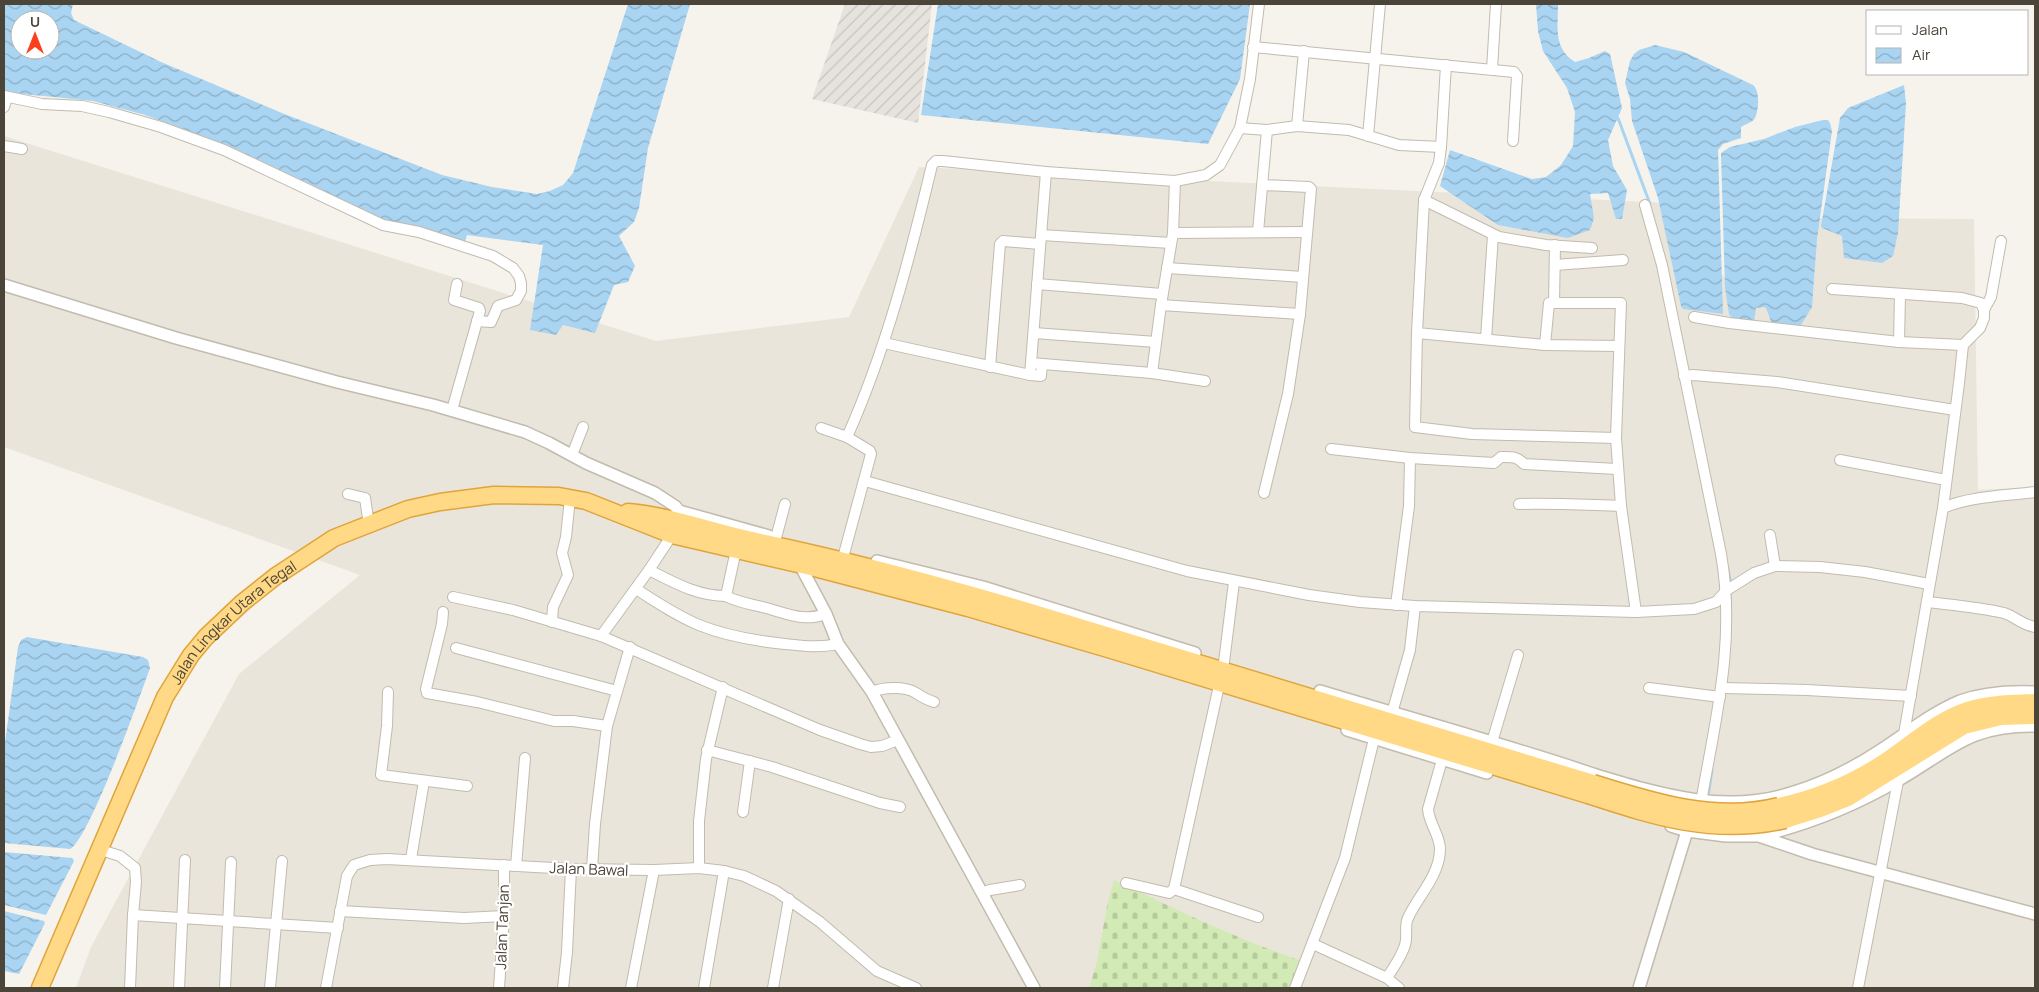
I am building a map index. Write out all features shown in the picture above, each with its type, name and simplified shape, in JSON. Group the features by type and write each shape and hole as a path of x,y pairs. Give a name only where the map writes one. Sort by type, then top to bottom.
{"highway":[{"name":"Jalan Lingkar Utara Tegal","path":"40,988 165,697 191,655 206,637 242,602 292,565 334,538 408,509 440,502 494,495 529,494 586,500 611,510 634,512 676,522"},
{"path":"676,522 736,550 802,569 968,608 1590,789"},
{"path":"676,522 877,569 974,595 1260,680 1590,789 1656,817 1692,824 1726,827 1748,826 1782,813 1879,765 1941,723 1967,710 1993,704 2035,702"},
{"path":"1782,813 1820,809 1848,798 1964,726 2001,717 2035,716"}],"street":[{"path":"847,437 884,343 918,225 932,164 936,161 943,161 1046,172 1176,180 1206,175 1225,157 1240,128 1250,79 1258,4"},
{"path":"1368,136 1380,4"},
{"path":"1492,70 1496,4"},
{"path":"1253,47 1514,72 1517,76 1513,141"},
{"path":"1297,126 1304,51"},
{"path":"1446,65 1439,163 1424,200 1417,333 1415,427 1472,434 1616,438"},
{"path":"5,100 109,112 161,127 251,162 383,225 420,232 501,260 519,276 522,283 521,292 516,300 498,306 491,322 478,321"},
{"path":"1240,128 1267,130 1297,126 1349,130 1399,145 1441,147"},
{"path":"1258,232 1267,130"},
{"path":"4,146 22,150"},
{"path":"884,343 1030,375 1037,364 1034,334 1046,172"},
{"path":"1152,373 1162,294 1172,238 1176,180"},
{"path":"1262,185 1310,188 1300,314 1288,394 1264,493"},
{"path":"1424,200 1493,235 1520,242 1587,247 1586,262"},
{"path":"1645,205 1662,265 1687,375 1721,554 1731,588 1723,691 1701,802"},
{"path":"990,367 1000,244 1003,241 1172,238 1258,232 1307,232"},
{"path":"1486,340 1493,235"},
{"path":"1904,734 1943,508 1963,345 1980,328 1984,310 1991,297 2001,241"},
{"path":"1554,303 1555,245"},
{"path":"1555,265 1623,260"},
{"path":"1167,268 1303,277"},
{"path":"452,410 480,309 454,300 457,284"},
{"path":"1037,284 1162,294"},
{"path":"4,285 176,338 452,410 525,432 586,463 655,493 676,506 676,522 649,570 601,636"},
{"path":"1832,289 1962,298 1981,303 1984,310"},
{"path":"1899,342 1900,294"},
{"path":"1545,345 1548,304 1621,303 1616,438 1617,468 1636,612"},
{"path":"1161,305 1300,314"},
{"path":"1694,317 1729,323 1899,342 1963,345"},
{"path":"1417,333 1545,345 1619,346"},
{"path":"1034,334 1156,342"},
{"path":"1037,364 1152,373 1204,381"},
{"path":"1687,375 1761,380 1955,410"},
{"path":"572,455 583,427"},
{"path":"821,428 847,437 870,450 872,454 844,554"},
{"path":"1331,449 1410,458 1494,463 1501,457 1517,457 1524,464 1617,468"},
{"path":"1396,605 1408,506 1410,458"},
{"path":"1840,460 1946,480"},
{"path":"865,481 1187,571 1234,582 1336,599 1396,605 1636,612 1694,609 1716,602 1731,588 1759,570 1775,566 1820,567 1857,571 1929,584"},
{"path":"1943,508 1978,499 2035,492"},
{"path":"348,494 364,498 364,527"},
{"path":"552,622 553,607 568,575 562,553 566,537 570,498"},
{"path":"1519,504 1566,503 1575,505 1621,506"},
{"path":"776,538 785,504"},
{"path":"676,522 776,538 983,587 1631,786 1701,802 1742,802 1775,798 1816,785 1846,770 1937,713 1967,699 2035,692"},
{"path":"1770,535 1775,566"},
{"path":"726,596 736,550"},
{"path":"802,569 826,614 838,644 872,692 1034,988"},
{"path":"802,569 981,619 1442,760 1687,831 1726,836 1759,836 1795,827 1843,810 1898,781 1947,748 1971,736 1986,730 2005,727 2035,726"},
{"path":"649,570 687,590 712,596 726,596 741,603 764,607 796,618 810,618 826,614"},
{"path":"1224,662 1234,582"},
{"path":"636,589 678,615 717,632 806,646 838,644"},
{"path":"453,597 513,610 601,636 820,730 860,744 871,747 882,746 898,740"},
{"path":"1927,602 1992,611 2011,616 2022,624 2035,626"},
{"path":"1392,713 1410,650 1416,606"},
{"path":"443,612 442,624 426,689 427,693 477,702 554,721 573,721 607,726"},
{"path":"592,869 595,824 607,726 630,647"},
{"path":"456,648 617,690"},
{"path":"1492,742 1518,655"},
{"path":"699,868 699,821 707,750 723,688"},
{"path":"872,692 883,688 906,690 915,692 923,699 934,702"},
{"path":"1649,688 1723,691 1807,690 1911,696"},
{"path":"1126,883 1168,893 1174,889 1218,690"},
{"path":"388,692 387,726 381,775 467,786"},
{"path":"1295,988 1345,858 1374,738"},
{"path":"707,750 750,761 880,803 900,807"},
{"path":"516,866 525,758"},
{"path":"1388,978 1405,944 1408,917 1431,879 1439,858 1440,848 1437,836 1428,818 1428,809 1442,760"},
{"path":"743,812 750,761"},
{"path":"411,859 424,781"},
{"path":"1858,988 1898,781"},
{"path":"1742,802 1759,836 1812,854 2035,914"},
{"path":"1639,988 1687,831"},
{"path":"98,850 120,856 135,868 136,882 130,988"},
{"name":"Jalan Bawal","path":"326,988 334,928 340,911 347,876 354,865 370,860 411,859 571,869 654,870 699,868 744,876 789,899 820,922 877,971 916,988"},
{"path":"179,988 185,860"},
{"path":"270,988 271,958 277,924 282,861"},
{"path":"225,988 231,862"},
{"name":"Jalan Tanjan","path":"499,988 504,916 504,866"},
{"path":"562,988 567,952 571,869"},
{"path":"631,988 654,870"},
{"path":"704,988 724,871"},
{"path":"982,893 1020,884"},
{"path":"1174,889 1258,917"},
{"path":"772,988 789,899"},
{"path":"340,911 464,918 504,916"},
{"path":"133,915 334,928"},
{"path":"1313,944 1388,978 1399,988"}],"shaded area":[{"path":"845,4 932,4 918,123 812,99"},
{"path":"4,136 656,341 849,317 919,167 1667,203 1734,290 1815,218 1974,219 1978,490 2035,487 2035,988 76,988 91,947 239,674 360,575 4,447"}],"green space":[{"path":"1114,880 1231,934 1302,961 1295,988 1089,988 1097,962 1107,906"}],"water":[{"path":"4,4 73,4 71,13 74,20 161,62 282,113 442,175 492,187 537,194 563,185 573,173 628,4 690,4 648,148 639,208 634,222 619,236 635,266 628,282 614,285 595,333 563,325 556,335 530,330 543,245 467,235 465,242 419,227 387,221 227,145 145,115 93,101 4,91"},
{"path":"938,4 1250,4 1240,79 1208,144 921,115"},
{"path":"1536,4 1558,4 1558,36 1560,44 1568,56 1575,62 1605,51 1610,54 1622,108 1608,140 1613,166 1627,190 1622,219 1616,219 1608,193 1590,194 1594,218 1590,230 1568,238 1498,225 1440,186 1450,150 1532,179 1546,177 1561,165 1573,146 1575,112 1567,88 1543,51 1538,31"},
{"path":"1655,45 1684,52 1753,85 1757,91 1758,105 1754,120 1741,127 1741,138 1723,144 1718,150 1723,314 1683,309 1681,306 1658,198 1632,121 1630,99 1625,83 1630,61 1639,50"},
{"path":"1904,85 1906,103 1898,233 1893,256 1882,263 1844,258 1842,236 1821,226 1840,118 1848,108"},
{"path":"1828,120 1832,131 1817,239 1812,307 1801,325 1797,327 1772,324 1764,307 1756,308 1754,322 1732,318 1729,314 1725,288 1721,153 1730,147 1764,139 1795,127"},
{"path":"27,637 143,657 148,660 150,668 101,795 89,821 78,840 70,849 4,843 4,750 18,647 21,640"},
{"path":"4,852 72,858 74,861 46,915 4,905"},
{"path":"4,911 44,921 45,923 19,974 4,971"}],"waterway":[{"path":"1618,118 1650,204"},
{"path":"1728,569 1731,585 1730,603"},
{"path":"1708,797 1712,770"}]}
